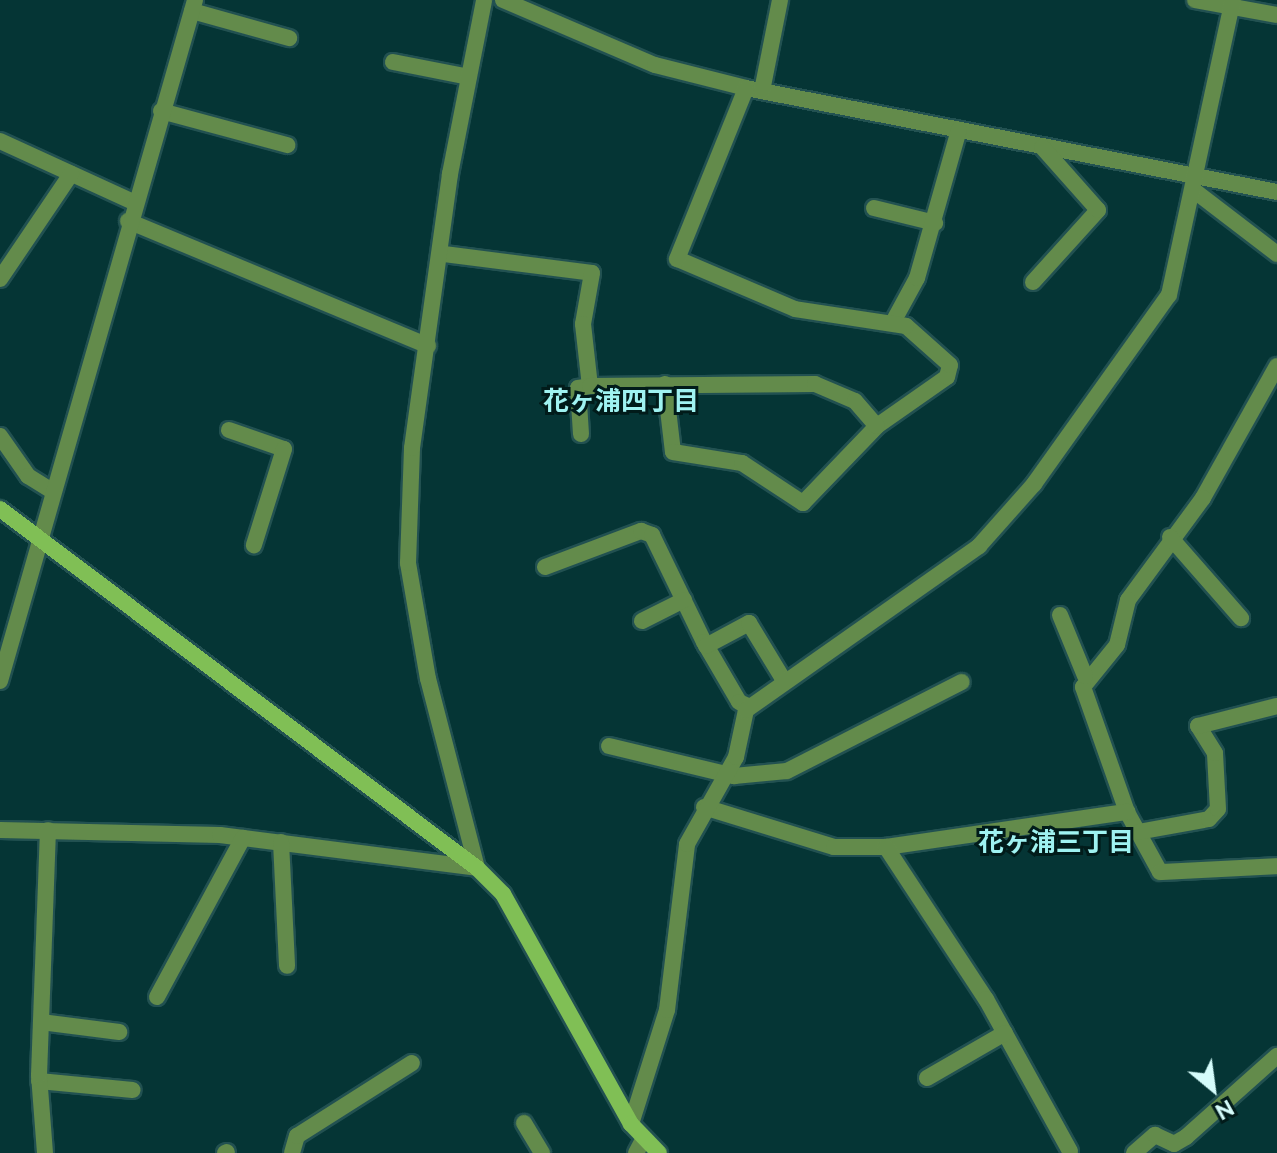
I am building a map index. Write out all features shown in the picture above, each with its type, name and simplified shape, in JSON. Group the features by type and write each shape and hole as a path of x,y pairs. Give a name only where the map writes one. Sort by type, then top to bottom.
{"street":[{"path":"477,868 428,679 408,563 412,448 469,77 484,0"},
{"path":"503,0 655,65 754,90 1042,147 1197,185 1277,192"},
{"path":"665,384 673,452 742,463 794,502 812,499 877,426 947,377 950,365 926,339 893,322 795,309 677,259 754,90 780,0"},
{"path":"1195,0 1232,4 1277,15"},
{"path":"631,1124 667,1010 680,883 704,807 746,734 748,706 783,679 940,577 1034,484 1169,295 1197,185 1232,4"},
{"path":"1,675 133,202 194,6 289,38"},
{"path":"393,62 469,77"},
{"path":"161,111 287,145"},
{"path":"893,322 935,223 959,130"},
{"path":"0,141 133,202"},
{"path":"1033,282 1098,210 1042,147"},
{"path":"0,279 71,174"},
{"path":"1197,185 1277,254"},
{"path":"874,208 935,223"},
{"path":"128,221 428,346"},
{"path":"444,254 592,273 583,324 590,386"},
{"path":"1085,676 1117,645 1128,600 1170,537 1203,498 1277,366"},
{"path":"581,434 578,388 590,386 815,384 855,401 877,426"},
{"path":"229,430 284,449 254,545"},
{"path":"0,436 28,476 52,491"},
{"path":"0,509 477,868 503,894 631,1124 639,1147 659,1153"},
{"path":"545,567 641,531 652,535 706,646 739,702 748,706"},
{"path":"1170,537 1241,618"},
{"path":"642,621 684,600"},
{"path":"1060,615 1085,676 1087,703 1127,812 1168,877 1209,865 1277,866"},
{"path":"706,646 749,623 783,679"},
{"path":"609,746 725,773 787,771 962,682"},
{"path":"1138,832 1209,819 1218,809 1215,753 1198,726 1277,706"},
{"path":"704,807 834,847 886,847 1127,812"},
{"path":"0,830 243,838 477,868"},
{"path":"45,1153 39,1081 48,830"},
{"path":"157,997 243,838"},
{"path":"281,842 287,966"},
{"path":"886,847 1005,1033 1070,1151"},
{"path":"41,1022 119,1032"},
{"path":"927,1078 1005,1033"},
{"path":"1134,1153 1155,1135 1174,1144 1186,1137 1277,1056"},
{"path":"292,1153 297,1136 412,1063"},
{"path":"39,1081 133,1090"},
{"path":"524,1123 542,1153"}],"district":[{"name":"花ヶ浦四丁目","path":"621,402"},
{"name":"花ヶ浦三丁目","path":"1056,843"}]}
